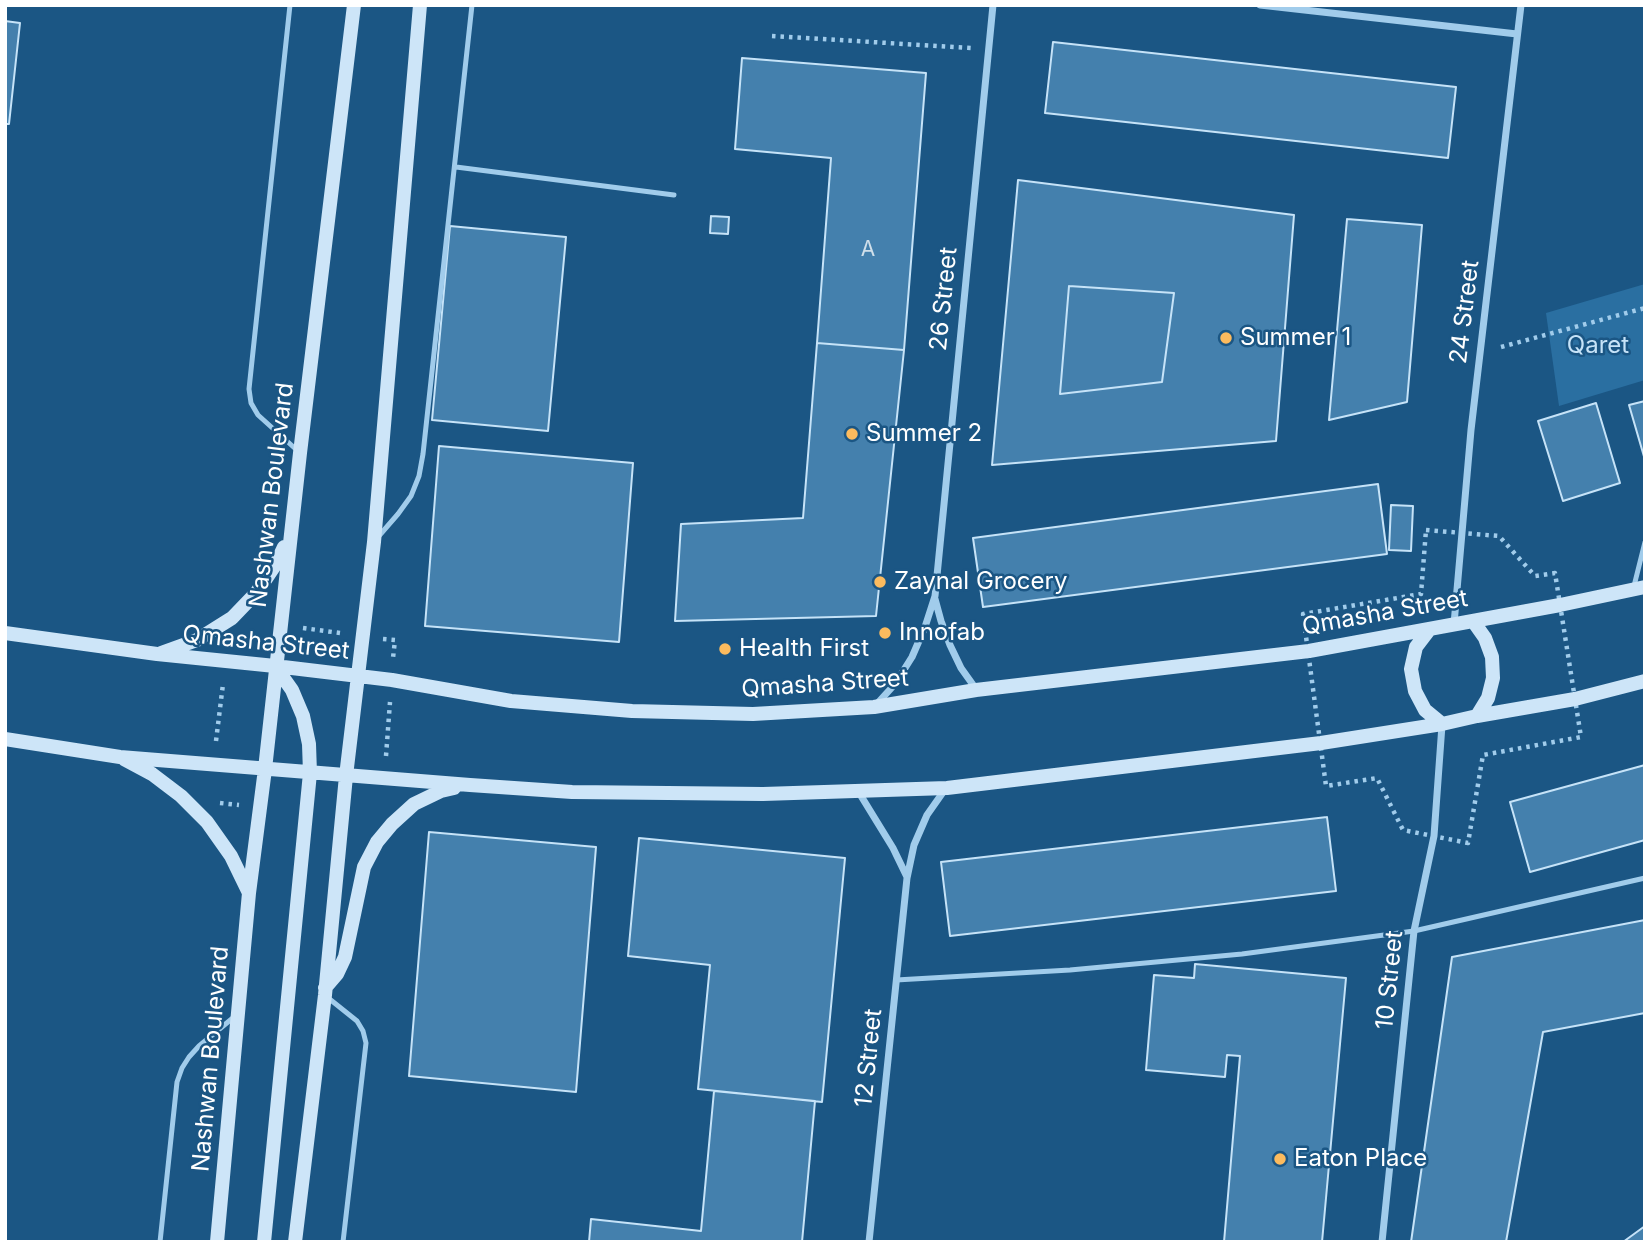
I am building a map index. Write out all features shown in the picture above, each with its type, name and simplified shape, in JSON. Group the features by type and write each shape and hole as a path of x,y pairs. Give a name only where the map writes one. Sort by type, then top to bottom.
{"street":[{"name":"Nashwan Boulevard","path":"217,1242 249,893 354,5"},
{"path":"295,1242 374,542 420,5"},
{"name":"26 Street","path":"874,707 895,684 912,657 935,596 993,5"},
{"path":"1260,5 1517,34"},
{"name":"24 Street","path":"1454,624 1471,430 1521,5"},
{"path":"158,654 197,640 232,618 264,582 277,562 291,529"},
{"name":"Qmasha Street","path":"5,633 158,654 392,680 511,701 632,711 753,714 874,707 976,690 1308,651 1639,588"},
{"name":"26 Street","path":"935,596 950,645 976,690"},
{"path":"1474,621 1485,638 1492,657 1493,678 1488,698 1477,716"},
{"path":"1429,629 1416,647 1411,669 1415,691 1425,710 1443,724"},
{"path":"264,1242 310,773 309,744 303,716 292,690 275,666"},
{"path":"5,739 120,757 572,792 763,794 947,788 1321,743 1443,724 1575,699 1645,681"},
{"name":"10 Street","path":"1382,1242 1414,932 1434,836 1443,724"},
{"path":"120,757 152,774 181,796 207,822 230,856 249,893"},
{"path":"325,991 345,957 364,867 377,842 414,804 441,791 470,785"},
{"name":"12 Street","path":"869,1242 907,878 914,845 928,815 947,788"},
{"path":"858,791 887,838 907,878"}],"lane":[{"path":"290,5 248,389 251,403 258,415 300,453"},
{"path":"374,542 411,496 423,454 472,5"},
{"path":"456,167 674,194"},
{"path":"1639,588 1645,542"},
{"path":"896,980 1070,970 1242,954 1414,932 1645,878"},
{"path":"325,991 357,1021 366,1043 343,1242"},
{"path":"160,1242 177,1082 189,1057 239,1013"}],"path":[{"path":"772,36 989,49"},
{"path":"1480,353 1645,308"},
{"path":"1426,530 1462,533 1499,536 1535,576 1555,573 1581,737 1483,755 1468,843 1404,830 1377,778 1326,786 1304,614 1421,594 1426,530"}],"green space":[{"name":"Qaret","path":"1645,284 1645,380 1559,406 1546,313"}],"building":[{"path":"5,21 20,23 9,124 5,124"},
{"path":"1053,42 1456,87 1448,158 1045,113"},
{"name":"Summer 2","path":"742,58 926,73 904,350 817,343 831,158 735,149"},
{"name":"Summer 1","path":"1018,180 1294,215 1276,441 992,465","holes":["1069,286 1174,293 1162,382 1060,394"]},
{"path":"711,216 729,217 728,234 710,233"},
{"path":"1347,219 1422,225 1407,402 1329,420"},
{"path":"450,226 566,237 548,431 432,420"},
{"path":"1069,286 1174,293 1162,382 1060,394"},
{"name":"Summer 2","path":"817,343 904,350 876,616 675,621 681,524 803,518"},
{"path":"1645,401 1645,460 1629,405"},
{"path":"1596,403 1620,483 1563,501 1538,421"},
{"path":"439,446 633,463 619,642 425,626"},
{"path":"1378,484 1387,554 983,607 973,538"},
{"path":"1391,505 1413,506 1411,551 1389,550"},
{"path":"1645,765 1645,840 1530,872 1510,802"},
{"path":"1327,817 1336,891 950,936 941,862"},
{"path":"429,832 596,847 576,1092 409,1076"},
{"path":"639,838 845,858 822,1102 698,1089 710,965 628,956"},
{"path":"1645,920 1645,1013 1543,1032 1506,1242 1411,1242 1452,957"},
{"name":"Eaton Place","path":"1195,964 1346,978 1322,1242 1224,1242 1240,1056 1227,1055 1225,1077 1146,1070 1154,975 1194,978"},
{"path":"714,1091 815,1101 802,1242 589,1242 591,1219 701,1231"},
{"path":"1645,1226 1645,1242 1623,1242"}],"place":[{"name":"Summer 1","path":"1226,338"},
{"name":"Summer 2","path":"852,434"},
{"name":"Zaynal Grocery","path":"880,582"},
{"name":"Innofab","path":"885,633"},
{"name":"Health First","path":"725,649"},
{"name":"Eaton Place","path":"1280,1159"}]}
